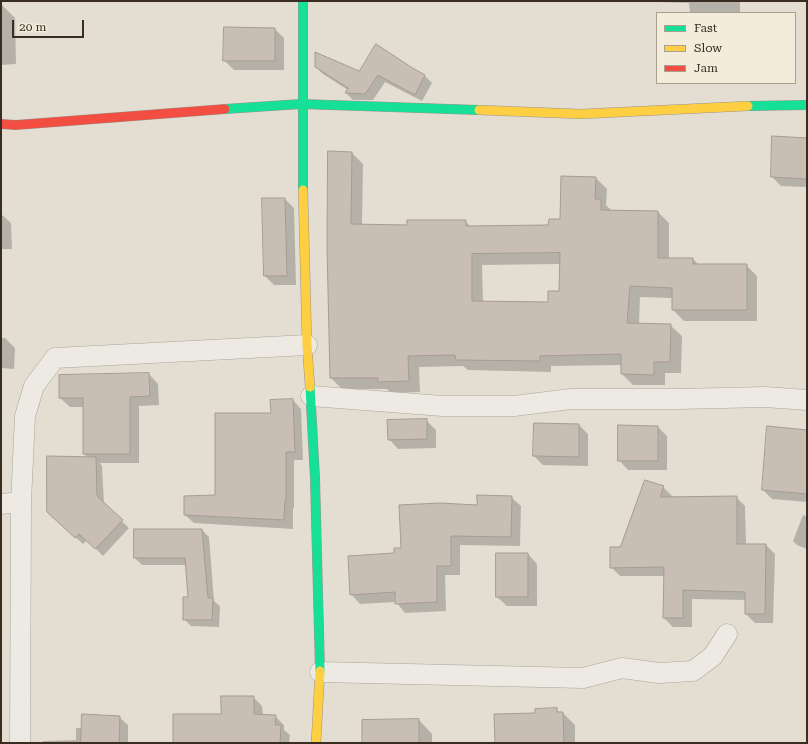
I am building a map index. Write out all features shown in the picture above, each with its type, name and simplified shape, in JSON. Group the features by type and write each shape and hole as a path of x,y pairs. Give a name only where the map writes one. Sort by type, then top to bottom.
{"street":[{"path":"303,1 302,104 308,345 315,478 320,672 316,743"},
{"path":"1,124 16,125 302,104 581,114 727,106 807,105"},
{"path":"20,743 21,502 25,416 34,386 55,358 308,345"},
{"path":"311,396 443,406 514,406 571,399 765,397 807,400"},
{"path":"1,504 21,502"},
{"path":"320,672 583,678 622,668 659,673 693,671 713,656 727,634"}],"building":[{"path":"224,27 275,28 275,61 223,61"},
{"path":"376,44 425,75 415,95 378,75 365,94 345,93 348,88 315,67 315,52 359,71"},
{"path":"772,136 807,138 807,179 771,177"},
{"path":"328,151 352,152 351,224 407,225 407,220 466,220 466,226 548,225 549,219 560,219 561,176 596,177 595,199 601,199 601,210 658,211 658,258 693,258 693,264 747,264 747,310 672,310 672,288 630,286 627,323 671,324 670,362 654,362 654,375 621,374 621,354 540,356 540,361 456,360 455,355 408,356 409,381 378,382 378,378 330,378 327,246","holes":["560,253 559,291 548,291 548,302 472,301 472,254"]},
{"path":"262,198 285,198 287,276 264,276"},
{"path":"149,373 150,396 130,397 130,454 83,454 83,398 59,398 59,375"},
{"path":"293,399 295,452 286,452 286,500 284,520 184,515 184,496 215,495 215,413 271,413 270,400"},
{"path":"427,419 427,439 388,440 387,420"},
{"path":"534,423 579,424 579,457 533,456"},
{"path":"618,425 658,426 658,461 618,461"},
{"path":"767,426 807,430 807,494 762,490"},
{"path":"47,456 96,457 97,496 123,520 95,549 79,534 75,538 47,512"},
{"path":"645,480 664,486 660,497 737,496 737,544 766,544 765,614 745,614 745,592 683,590 683,618 663,618 664,567 610,568 610,547 620,547"},
{"path":"477,495 512,496 511,537 451,536 451,566 437,566 437,602 395,604 395,592 350,595 348,556 394,553 394,548 401,548 399,505 440,503 477,505"},
{"path":"134,529 202,529 208,598 213,598 212,620 183,620 183,597 188,597 185,558 134,558"},
{"path":"496,553 528,553 528,597 496,597"},
{"path":"221,696 254,696 254,714 276,715 275,725 281,725 280,743 173,743 173,714 221,714"},
{"path":"557,708 557,712 563,712 564,743 495,743 494,714 535,713 535,709"},
{"path":"82,714 120,716 119,743 81,743"},
{"path":"419,719 419,743 362,743 362,720"}],"traffic: fast":[{"path":"303,1 303,190"},
{"path":"225,109 301,104 479,110"},
{"path":"748,106 807,105"},
{"path":"310,387 315,478 320,671"}],"traffic: slow":[{"path":"479,110 581,114 748,106"},
{"path":"303,190 307,345 310,387"},
{"path":"316,743 320,671"}],"traffic: jam":[{"path":"1,124 16,125 225,109"}]}
